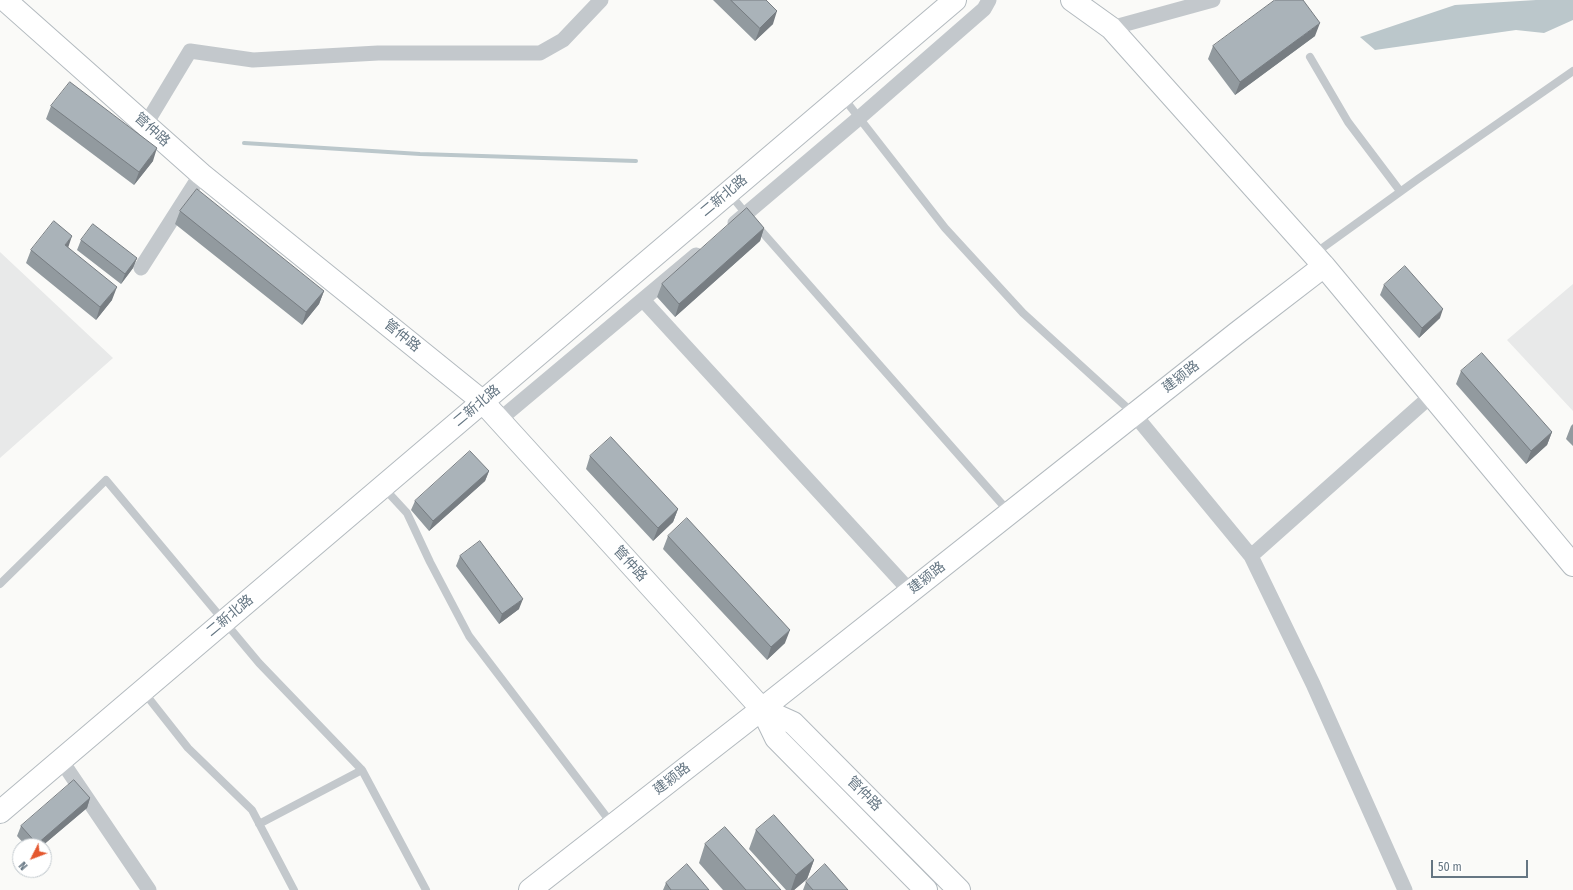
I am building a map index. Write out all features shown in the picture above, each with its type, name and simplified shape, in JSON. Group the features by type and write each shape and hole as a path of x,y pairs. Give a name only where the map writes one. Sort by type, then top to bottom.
{"street":[{"name":"管仲路","path":"5,0 201,174 482,401 762,709 776,738 926,890"},
{"path":"146,124 190,50 253,60 378,53 540,53 563,40 601,0"},
{"name":"二新北路","path":"0,812 955,0"},
{"path":"722,234 860,118 984,9 989,0"},
{"path":"1072,0 1112,28 1319,260 1573,565"},
{"path":"1112,28 1213,0"},
{"path":"141,268 201,174"},
{"path":"499,420 710,244"},
{"name":"建颍路","path":"530,890 762,709 1134,414 1319,260"},
{"path":"643,300 910,591"},
{"path":"1251,556 1432,395"},
{"path":"1134,414 1251,556 1313,684 1405,890"},
{"name":"管仲路","path":"762,709 793,723 959,890"},
{"path":"61,760 149,890"}],"lane":[{"path":"1310,56 1348,122 1400,192"},
{"path":"1319,260 1400,192 1573,71"},
{"path":"842,96 945,228 1023,313 1134,414"},
{"path":"728,192 1009,513"},
{"path":"0,584 106,480 259,663 362,770 426,890"},
{"path":"382,486 407,513 430,562 469,636 613,825"},
{"path":"142,691 188,748 252,810 294,890"},
{"path":"259,824 362,770"}],"shaded area":[{"path":"1536,0 1573,0 1573,20 1544,33 1516,30 1375,50 1360,37 1455,5"},
{"path":"0,252 113,358 0,458"},
{"path":"1573,284 1573,411 1507,340"}],"building":[{"path":"731,0 766,0 777,11 760,28"},
{"path":"1275,0 1303,0 1320,23 1240,82 1213,46"},
{"path":"70,82 157,148 139,172 51,106"},
{"path":"197,189 324,291 306,312 180,211"},
{"path":"747,208 764,228 679,304 662,284"},
{"path":"54,221 72,236 65,245 117,287 100,307 31,250"},
{"path":"93,224 137,258 125,274 81,240"},
{"path":"1405,266 1443,309 1422,328 1384,285"},
{"path":"1482,353 1552,432 1531,451 1461,371"},
{"path":"611,437 678,509 658,528 590,456"},
{"path":"470,451 489,471 433,521 415,501"},
{"path":"687,518 790,630 771,647 668,536"},
{"path":"480,541 523,599 502,614 460,556"},
{"path":"74,780 90,798 44,838 32,838 21,826"},
{"path":"774,815 814,860 796,875 756,830"},
{"path":"725,827 781,890 746,890 705,844"},
{"path":"687,864 709,890 671,890 666,883"},
{"path":"825,864 848,890 813,890 806,882"}],"waterway":[{"path":"244,143 420,154 636,161"}]}
